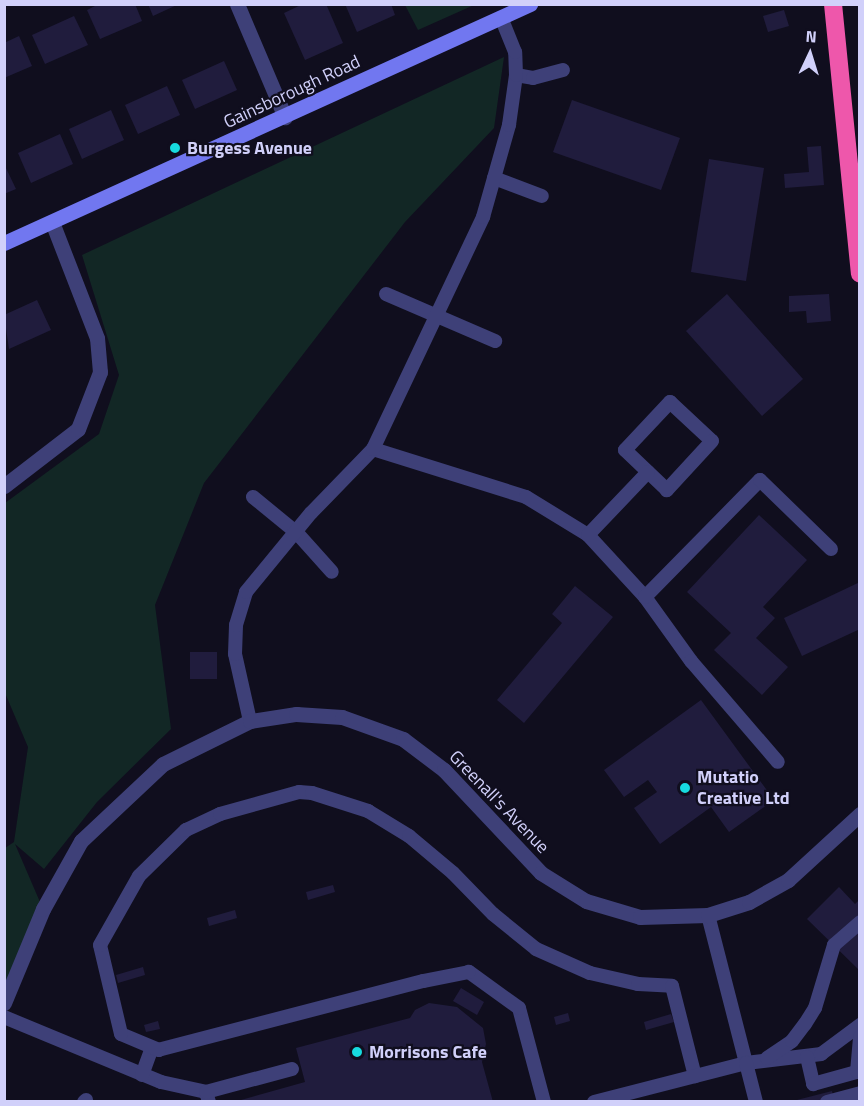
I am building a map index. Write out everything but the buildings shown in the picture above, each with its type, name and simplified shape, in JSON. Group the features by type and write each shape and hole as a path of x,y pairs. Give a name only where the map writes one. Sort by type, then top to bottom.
{"highway":[{"path":"825,4 833,13 856,200 860,274"}],"street":[{"path":"237,4 285,117"},
{"name":"Gainsborough Road","path":"4,243 530,4"},
{"path":"4,486 78,429 100,372 97,338 52,222"},
{"name":"Greenall's Avenue","path":"4,1003 43,909 81,841 163,764 250,722 320,715 381,728 423,753 444,771 527,861 570,893 603,908 640,917 708,915 749,902 788,880 860,814"}],"lane":[{"path":"250,722 235,668 239,609 261,570 297,533 310,513 373,449 483,217 509,125 516,75 515,52 501,18"},
{"path":"516,75 533,78 563,70"},
{"path":"494,178 542,196"},
{"path":"386,294 495,341"},
{"path":"670,402 712,441 667,489 648,472 625,450 670,402"},
{"path":"373,449 526,497 588,535 645,597 692,661 778,762"},
{"path":"588,535 648,472"},
{"path":"645,597 760,480 831,549"},
{"path":"253,497 297,533 332,572"},
{"path":"544,1101 519,1008 474,974 464,971 166,1050 152,1048 121,1034 100,953 120,903 162,852 205,819 300,792 312,793 368,811 410,836 453,873 492,914 536,949 591,973 638,984 672,986 695,1076"},
{"path":"708,915 756,1101"},
{"path":"767,1058 792,1041 806,1024 815,1008 834,945 860,922"},
{"path":"4,1017 142,1075 207,1097 292,1069"},
{"path":"594,1101 767,1058 807,1057 821,1054 860,1025"},
{"path":"807,1057 813,1084 857,1072 860,1036"},
{"path":"142,1075 152,1048"},
{"path":"827,1101 860,1093"}],"green space":[{"path":"405,5 474,5 418,30"},
{"path":"504,57 494,128 405,222 204,483 155,605 171,729 97,802 44,869 15,844 43,909 5,1014 5,848 14,842 28,747 5,693 5,503 99,434 119,375 82,255"}],"place":[{"name":"Burgess Avenue","path":"175,148"},
{"name":"Mutatio Creative Ltd","path":"685,788"},
{"name":"Morrisons Cafe","path":"357,1052"}]}
